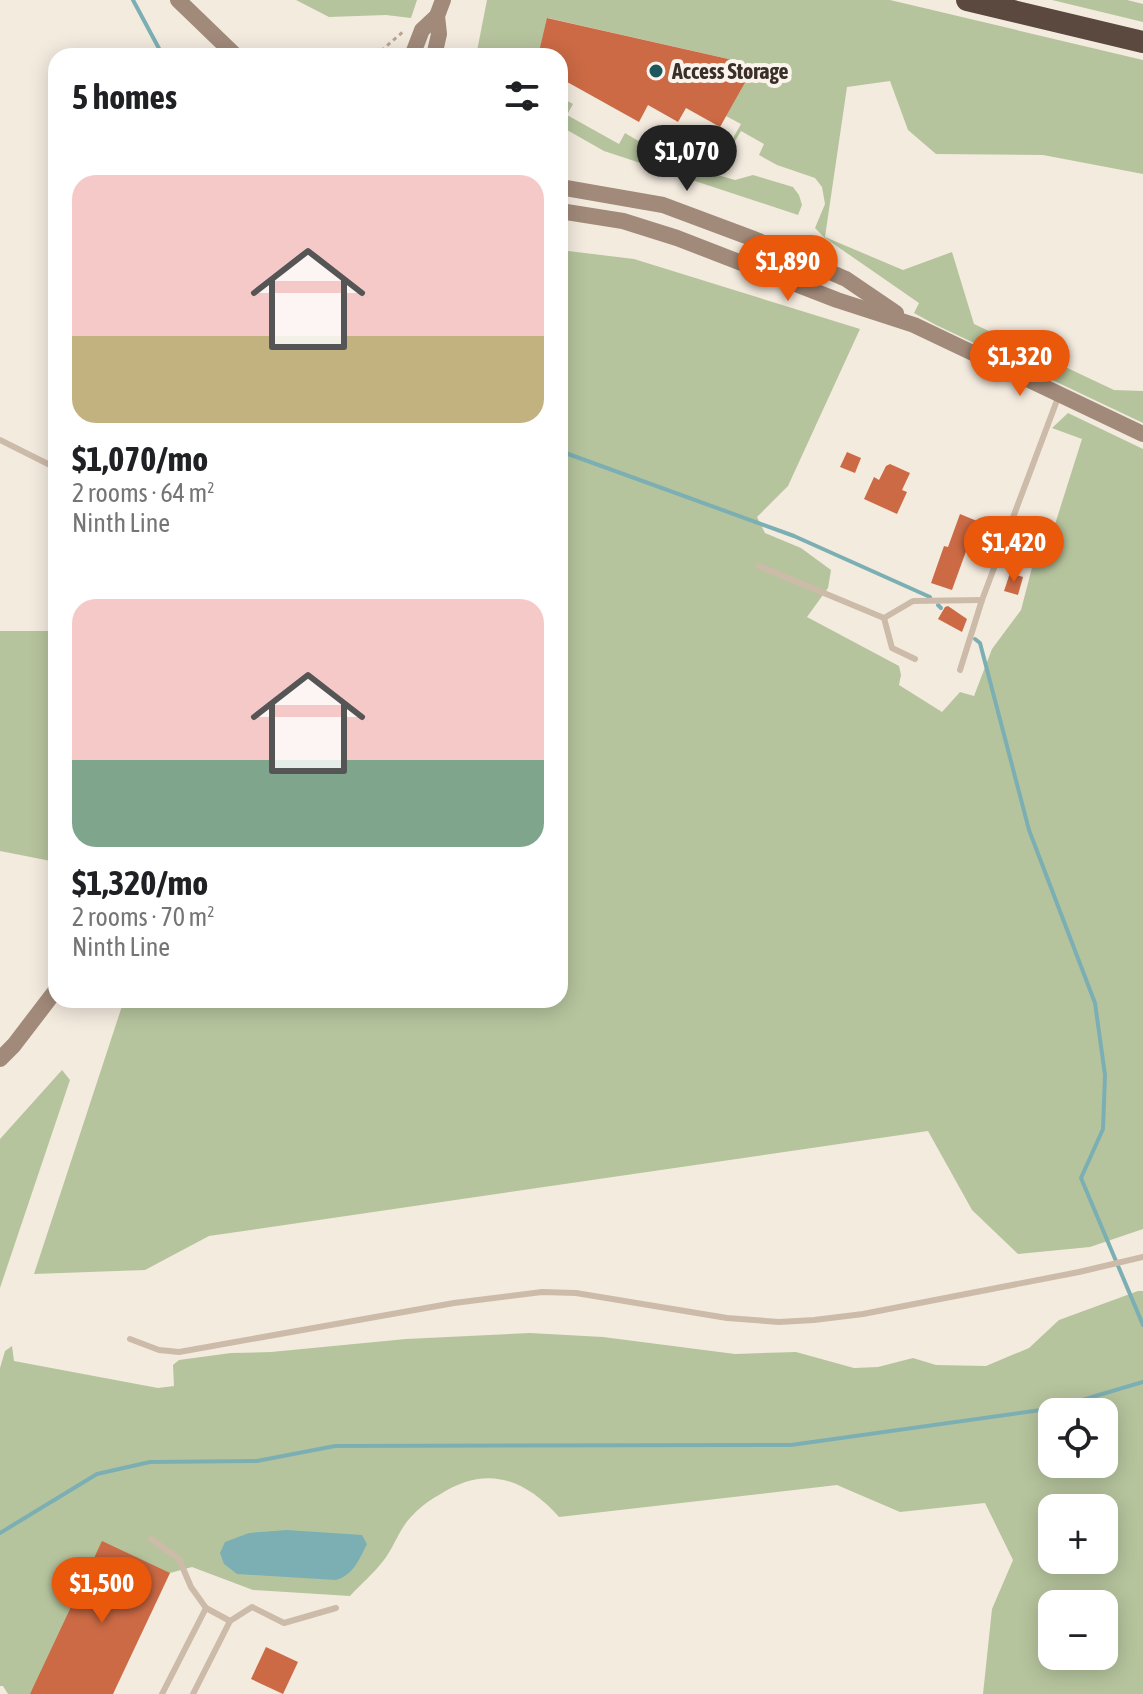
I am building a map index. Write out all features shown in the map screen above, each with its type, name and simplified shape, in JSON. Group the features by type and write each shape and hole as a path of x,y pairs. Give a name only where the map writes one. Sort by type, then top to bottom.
{"highway":[{"path":"967,0 1143,42"}],"main road":[{"path":"178,0 230,48"},
{"path":"415,48 422,30 440,8"},
{"path":"436,48 440,8"},
{"path":"568,188 663,205 754,239 846,279 914,325"},
{"path":"568,212 623,221 677,238 837,300 914,325 1143,434"},
{"path":"0,1059 48,1000"}],"lane":[{"path":"960,670 982,600 1060,394"},
{"path":"0,440 48,464"},
{"path":"759,566 884,618"},
{"path":"884,618 913,601 982,600"},
{"path":"884,618 892,648 915,659"},
{"path":"130,1339 159,1350 179,1352 454,1303 542,1292 576,1293 727,1318 779,1322 814,1320 863,1314 1143,1257"},
{"path":"151,1539 179,1559 191,1587 206,1608 230,1621"},
{"path":"193,1694 230,1621 252,1607 284,1623 336,1608"},
{"path":"162,1694 206,1608"}],"path":[{"path":"387,48 406,30"}],"green space":[{"path":"296,0 417,0 411,18 386,15 329,17"},
{"path":"487,0 890,0 1143,60 1143,174 1043,155 936,154 908,130 890,81 847,87 825,237 903,270 952,252 974,324 1114,390 1143,391 1143,423 914,313 919,303 825,238 815,228 825,204 822,187 815,178 777,165 759,155 764,144 741,131 735,141 732,140 741,124 726,116 755,65 548,18 540,48 478,48"},
{"path":"1052,0 1127,0 1143,4 1143,22"},
{"path":"568,116 619,144 625,133 675,163 735,180 753,175 793,187 802,205 798,215 604,151 568,131"},
{"path":"568,251 634,259 860,329 788,486 757,517 765,533 801,548 831,570 828,588 807,617 899,666 899,685 942,712 960,692 974,696 992,649 1021,610 1034,560 1050,540 1082,439 1052,428 1068,413 1143,449 1143,1229 1090,1247 1018,1254 972,1210 928,1131 209,1236 145,1270 34,1274 121,1008 568,1008"},
{"path":"0,631 48,631 48,860 0,851"},
{"path":"62,1070 70,1080 0,1288 0,1139"},
{"path":"1143,1291 1143,1694 983,1694 992,1609 1013,1560 985,1503 900,1512 837,1485 559,1517 532,1492 503,1480 488,1478 456,1486 420,1508 406,1523 384,1560 350,1596 253,1590 192,1567 170,1573 30,1694 8,1694 0,1686 0,1368 5,1351 12,1346 14,1361 158,1388 174,1386 173,1365 179,1360 406,1339 530,1333 603,1337 735,1354 796,1352 854,1368 878,1367 913,1358 936,1365 986,1366 1029,1348 1059,1320"}],"water":[{"path":"287,1530 362,1535 367,1544 351,1571 336,1580 237,1574 224,1564 220,1553 225,1542 249,1533"}],"building":[{"name":"Access Storage","path":"547,18 755,65 720,127 686,108 678,122 648,105 639,122 568,82 568,48 540,48"},
{"path":"847,452 861,458 855,473 840,467"},
{"path":"890,464 910,473 902,490 907,492 897,514 864,499 874,477 879,480"},
{"path":"960,514 977,521 952,590 931,583"},
{"path":"1010,573 1023,577 1018,595 1004,591"},
{"path":"948,606 967,619 962,632 938,619"},
{"path":"102,1541 170,1573 113,1694 30,1694"},
{"path":"266,1647 298,1662 283,1694 251,1679"}],"waterway":[{"path":"133,0 159,48"},
{"path":"568,454 794,536 930,597"},
{"path":"938,605 941,608"},
{"path":"975,639 980,643 1029,830 1095,1003 1105,1075 1103,1129 1081,1178 1143,1325"},
{"path":"0,1533 97,1474 150,1462 257,1461 335,1446 791,1445 1055,1408 1143,1382"}],"place":[{"name":"Access Storage","path":"656,71"}]}
